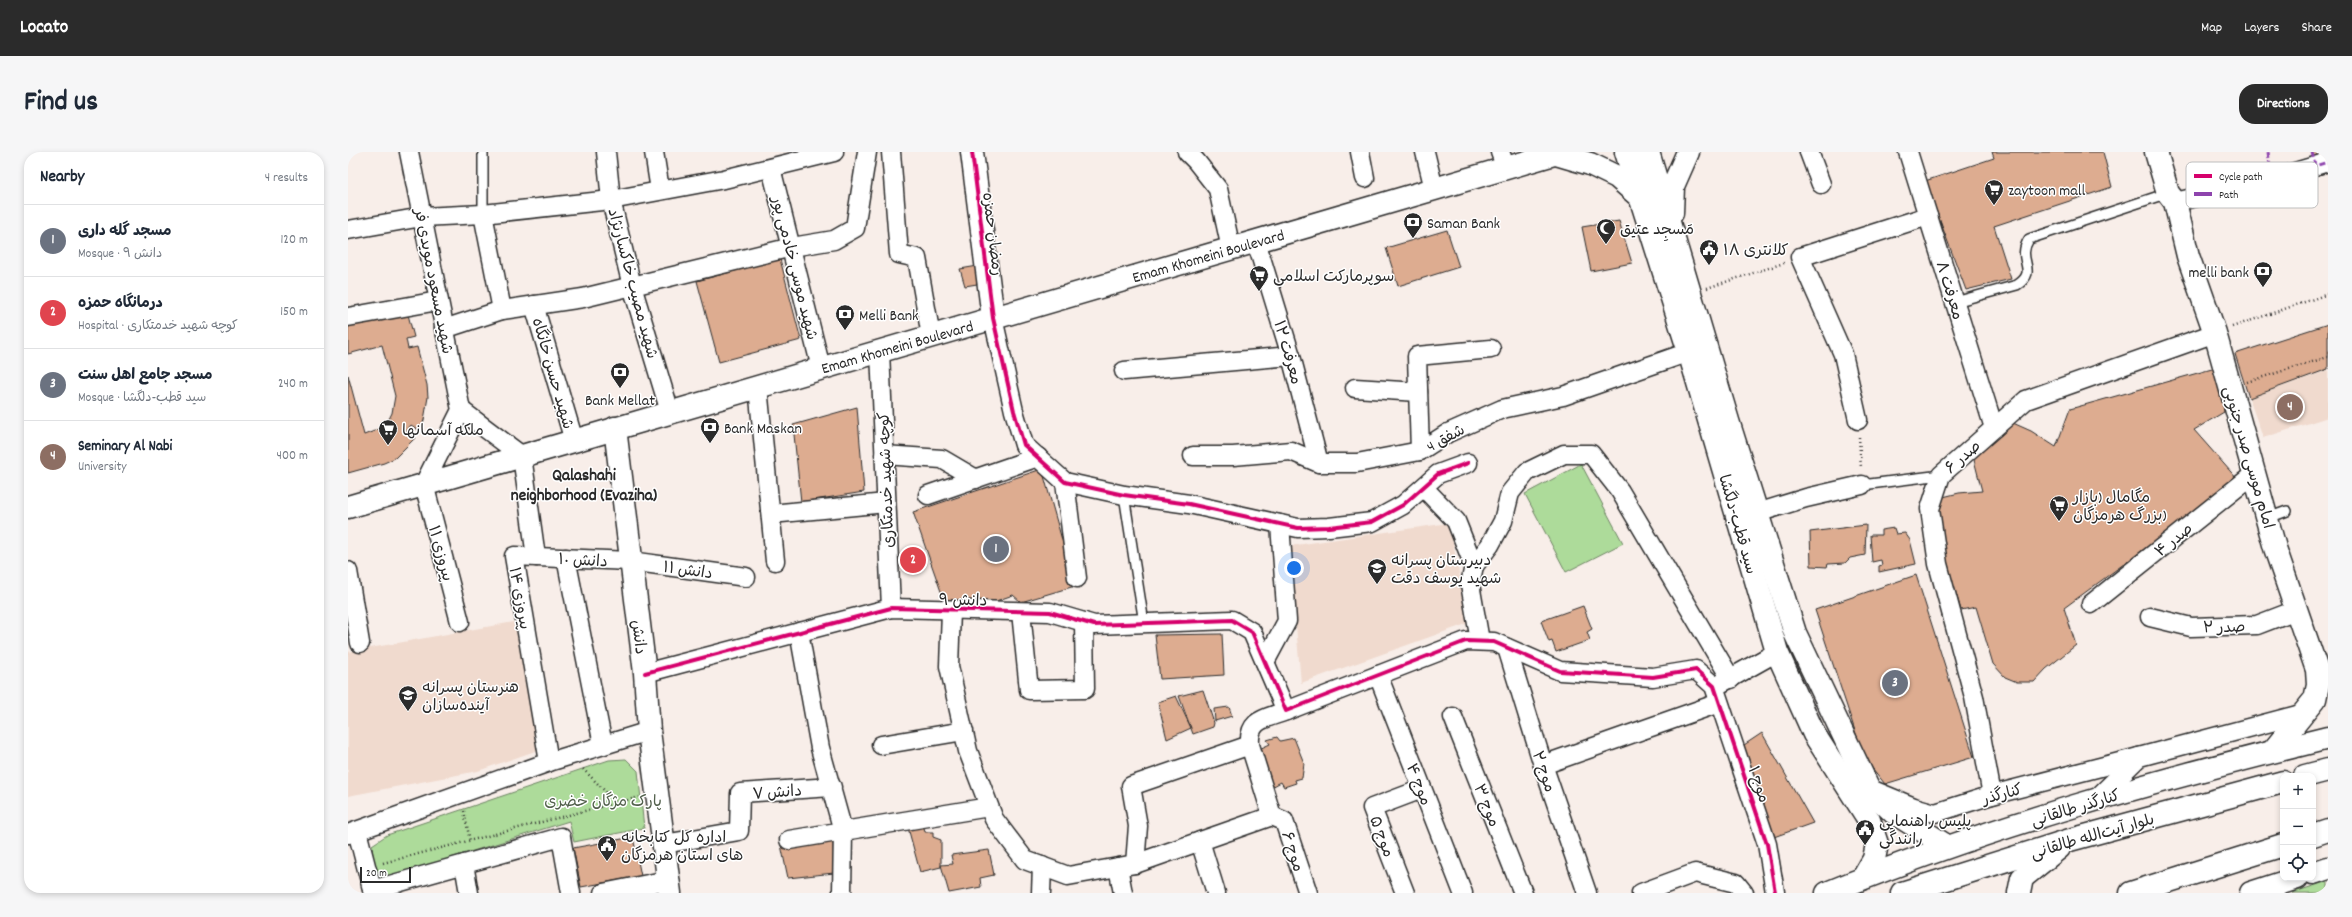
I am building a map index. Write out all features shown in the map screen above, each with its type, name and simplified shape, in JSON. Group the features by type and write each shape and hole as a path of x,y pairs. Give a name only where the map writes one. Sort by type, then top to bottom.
{"main road":[{"name":"رمضان حمزه","path":"972,152 993,318"},
{"name":"سید قطب-دلگشا","path":"1626,152 1689,352 1757,513 1795,633 1869,789 1894,813 1947,846"},
{"name":"سید قطب-دلگشا","path":"1648,152 1691,294 1719,423 1777,652 1814,734 1870,820 1877,844 1874,859 1863,878"},
{"path":"1671,226 1673,186 1688,152"},
{"name":"امام موسی صدر جنوبی","path":"2156,152 2172,198 2188,256 2215,333 2254,474 2277,514 2275,548 2317,670 2318,685 2315,699 2300,714 2273,751"},
{"name":"Emam Khomeini Boulevard","path":"348,507 1434,189 1503,160 1559,153"},
{"path":"1559,153 1590,164 1617,177 1642,200"},
{"name":"دانش","path":"615,428 630,561 645,673 649,731 669,886"},
{"name":"کنارگذر طالقانی","path":"1828,893 1947,846 2095,800 2273,751 2328,738"},
{"path":"2316,773 2328,770"},
{"name":"بلوار آیت‌الله طالقانی","path":"1902,893 2070,840 2280,783"},
{"path":"2316,834 2328,830"},
{"path":"2019,893 2022,878 2070,840"},
{"path":"2131,893 2280,846"},
{"path":"2316,872 2328,868"},
{"path":"2252,893 2288,881"}],"street":[{"name":"شهید مسعود مویدی فر","path":"409,152 461,410"},
{"name":"شهید مصیب خاکسارنژاد","path":"606,152 611,200 632,286 670,412"},
{"path":"654,152 660,190"},
{"path":"348,230 422,217 483,214 611,200 771,168 834,152"},
{"path":"444,329 502,310 583,298 792,247 834,240 855,228 867,152"},
{"path":"891,152 898,254 917,258 931,336"},
{"path":"1187,152 1196,161 1218,190 1230,249"},
{"path":"1360,152 1365,178"},
{"path":"1425,152 1434,189"},
{"path":"1809,152 1821,184"},
{"name":"معرفت ۸","path":"1908,152 1994,428"},
{"path":"2321,159 2327,152"},
{"name":"شهید موسی خادمی پور","path":"771,168 792,247 821,368"},
{"path":"2172,198 2186,196"},
{"path":"483,214 502,310"},
{"path":"1858,420 1843,354 1800,257 1928,216"},
{"name":"معرفت ۱۲","path":"1256,241 1291,356 1319,463"},
{"path":"348,316 438,300"},
{"name":"شهید حسن خانگاه","path":"534,305 574,441"},
{"path":"993,318 1014,411 1024,445 1064,482 1124,495 1189,504 1298,528 1372,522 1403,505 1438,474 1468,463"},
{"name":"صدر ۶","path":"1992,795 1974,697 1938,564 1930,509 1941,475 2026,400 2215,333"},
{"path":"1420,451 1417,356 1491,349"},
{"name":"کوچه شهید خدمتکاری","path":"880,351 891,608"},
{"name":"شفق 4","path":"1193,456 1233,456 1291,451 1319,463 1357,463 1420,451 1448,433 1502,409 1562,396 1689,352"},
{"path":"1124,371 1291,356"},
{"path":"758,387 775,561"},
{"path":"1355,388 1418,392"},
{"path":"424,484 461,410 522,456"},
{"path":"1480,641 1470,584 1474,566 1490,545 1503,521 1510,493 1527,472 1564,454 1591,454 1620,491 1731,679"},
{"path":"884,455 942,459 976,479"},
{"name":"پیروزی ۱۴","path":"522,456 536,557 514,556 549,762"},
{"path":"928,495 1038,457"},
{"name":"صدر ۴","path":"2091,604 2254,474"},
{"path":"1064,482 1077,578"},
{"name":"پیروزی ۱۱","path":"424,484 460,622"},
{"path":"1757,513 1806,498 1862,485"},
{"path":"1424,488 1456,521 1474,566"},
{"path":"771,514 886,503"},
{"path":"1265,662 1287,621 1280,524"},
{"name":"دانش ۱۰","path":"536,557 630,561"},
{"path":"566,558 603,745"},
{"name":"دانش ۱۱","path":"630,561 746,577"},
{"path":"348,571 360,643"},
{"name":"دانش ۹","path":"645,673 891,608 951,611 1050,612 1094,625 1232,620 1252,632 1286,711"},
{"name":"صدر ۲","path":"2150,617 2191,627 2257,626 2296,610"},
{"path":"951,611 949,666 968,751 994,819 1025,860 1068,876 1126,865 1272,816 1250,745 1249,734 1254,724 1378,674 1466,641 1494,642 1560,671 1653,677 1696,670 1714,686 1731,679 1777,652"},
{"path":"1021,612 1029,690 1085,689 1084,622"},
{"path":"800,632 820,748 843,831 842,893"},
{"name":"موج ۲","path":"1507,648 1543,765 1587,893"},
{"name":"موج ۴","path":"1378,674 1463,893"},
{"name":"موج ۱","path":"1714,686 1767,844 1774,893"},
{"path":"1543,765 1719,703"},
{"name":"کنارگذر","path":"1869,789 1914,807 1935,813 1992,795 2300,714"},
{"name":"موج ۳","path":"1453,717 1523,893"},
{"path":"571,893 561,837 373,891 352,832 460,795 549,762 649,731"},
{"path":"881,745 964,731"},
{"path":"1123,893 1126,865 1138,826 1131,786 1250,745"},
{"name":"کنارگذر","path":"2095,800 2139,757"},
{"name":"دانش ۷","path":"664,844 739,831 740,793 832,787"},
{"name":"موج ۵","path":"1405,893 1372,808 1422,789"},
{"path":"789,840 989,807"},
{"name":"موج ۶","path":"1272,816 1284,822 1308,893"},
{"path":"1200,841 1216,893"},
{"path":"469,863 469,893"},
{"path":"1041,893 1042,866"},
{"path":"1641,893 1695,873 1736,883 1744,893"},
{"path":"603,893 669,886"}],"lane":[{"path":"483,152 483,214"},
{"path":"1955,302 2017,285 2026,280 2029,273 2024,253 2029,239 2172,198"},
{"path":"1862,485 1941,475"},
{"path":"1124,495 1144,623"}],"path":[{"path":"1691,294 1800,257"},
{"path":"2215,333 2328,294"},
{"path":"2230,388 2328,357"},
{"path":"1858,420 1862,485"},
{"path":"569,756 616,803"},
{"path":"379,856 381,864 658,792"},
{"path":"460,795 470,841 469,863"}],"shaded area":[{"path":"2328,370 2328,417 2263,438 2249,398"},
{"name":"دبیرستان پسرانه شهید یوسف دقت","path":"1449,523 1469,623 1301,683 1289,546"},
{"name":"هنرستان پسرانه آینده‌سازان","path":"519,621 541,749 478,771 348,796 348,652"}],"green space":[{"path":"1581,464 1623,543 1566,572 1525,494"},
{"name":"پارک مژگان خضری","path":"626,759 638,771 644,828 574,842 569,821 396,875 380,878 373,857 372,845 387,835 609,760"},
{"path":"2328,881 2328,893 2292,893"}],"building":[{"name":"zaytoon mall","path":"1992,152 2103,152 2112,187 1994,226 2011,279 1966,290 1925,181 1994,158"},
{"path":"2312,152 2327,152 2328,158 2318,164 2318,162 2314,162"},
{"name":"مَسجِد عتیق","path":"1619,221 1632,263 1591,271 1582,227"},
{"path":"1447,230 1459,267 1398,286 1386,248"},
{"path":"780,259 801,340 719,362 697,281"},
{"path":"978,266 983,283 965,286 960,269"},
{"path":"407,311 414,337 406,339 408,349 417,347 427,385 428,397 424,420 420,431 411,425 406,432 415,438 395,458 384,463 348,473 348,375 364,435 377,430 388,421 392,413 395,396 382,345 348,354 348,322"},
{"path":"2328,324 2328,369 2249,398 2235,354"},
{"name":"مگامال (بازار بزرگ هرمزگان)","path":"2219,367 2224,412 2194,430 2238,480 2064,608 2076,645 2046,669 2034,682 2017,682 2005,677 1993,664 1976,607 1961,610 1942,548 1938,506 1943,497 1959,493 1982,491 1973,456 2013,423 2031,431 2056,447 2070,409"},
{"path":"857,407 864,492 801,502 793,425"},
{"path":"1042,469 1075,586 1021,602 1013,595 993,602 944,600 913,512"},
{"path":"1866,525 1865,555 1850,558 1845,563 1828,564 1827,567 1811,566 1810,532"},
{"path":"1894,528 1896,534 1905,533 1910,540 1916,564 1879,572 1879,566 1882,565 1881,560 1872,562 1870,535 1881,535 1881,530"},
{"path":"1916,575 1974,757 1885,784 1864,758 1815,610"},
{"path":"1583,606 1592,629 1587,632 1590,640 1556,652 1552,641 1549,642 1541,621"},
{"path":"1222,634 1224,675 1160,679 1155,635"},
{"path":"1203,690 1214,723 1213,727 1193,734 1179,696"},
{"path":"1176,696 1191,728 1167,739 1158,702"},
{"path":"1229,707 1232,716 1215,721 1214,709"},
{"path":"1762,733 1813,823 1771,838 1741,747"},
{"path":"1277,737 1280,741 1294,738 1304,763 1302,778 1295,780 1296,783 1284,787 1281,782 1270,788 1255,751 1270,744 1267,740"},
{"path":"923,823 925,832 933,832 933,837 941,840 941,867 920,872 907,824"},
{"path":"833,835 834,873 788,878 781,845 800,843"},
{"name":"اداره کل کتابخانه های استان هرمزگان","path":"633,837 641,876 581,887 573,848"},
{"path":"989,850 994,875 980,878 981,887 949,893 941,865 953,864 951,855"}],"marked path":[{"path":"2268,152 2269,162"},
{"path":"2312,152 2314,162"},
{"path":"2327,152 2328,158"},
{"path":"2318,165 2328,162"}],"cycle path":[{"path":"972,152 993,318 1014,411 1024,445 1065,482 1124,495 1189,504 1298,528 1329,527 1372,522 1403,505 1438,474 1468,463"},
{"path":"645,673 891,608 1050,612 1094,625 1232,620 1252,632 1286,711 1466,641 1494,642 1560,671 1653,677 1696,670 1714,686 1767,844 1775,892"}],"place":[{"name":"zaytoon mall","path":"1994,206"},
{"name":"Saman Bank","path":"1413,239"},
{"name":"مَسجِد عتیق","path":"1606,245"},
{"name":"کلانتری ۱۸","path":"1709,266"},
{"name":"melli bank","path":"2263,288"},
{"name":"سوپرمارکت اسلامی","path":"1259,292"},
{"name":"Melli Bank","path":"845,331"},
{"name":"Bank Mellat","path":"620,389"},
{"name":"Seminary Al Nabi","path":"2290,407"},
{"name":"Bank Maskan","path":"710,444"},
{"name":"ملکه آسمانها","path":"388,446"},
{"name":"مگامال (بازار بزرگ هرمزگان)","path":"2059,522"},
{"name":"مسجد گله داری","path":"996,549"},
{"name":"درمانگاه حمزه","path":"913,560"},
{"name":"دبیرستان پسرانه شهید یوسف دقت","path":"1377,585"},
{"name":"مسجد جامع اهل سنت","path":"1895,683"},
{"name":"هنرستان پسرانه آینده‌سازان","path":"408,712"},
{"name":"پلیس راهنمایی رانندگی","path":"1865,846"},
{"name":"اداره کل کتابخانه های استان هرمزگان","path":"607,862"}],"district":[{"name":"Qalashahi neighborhood (Evaziha)","path":"584,484"}]}
